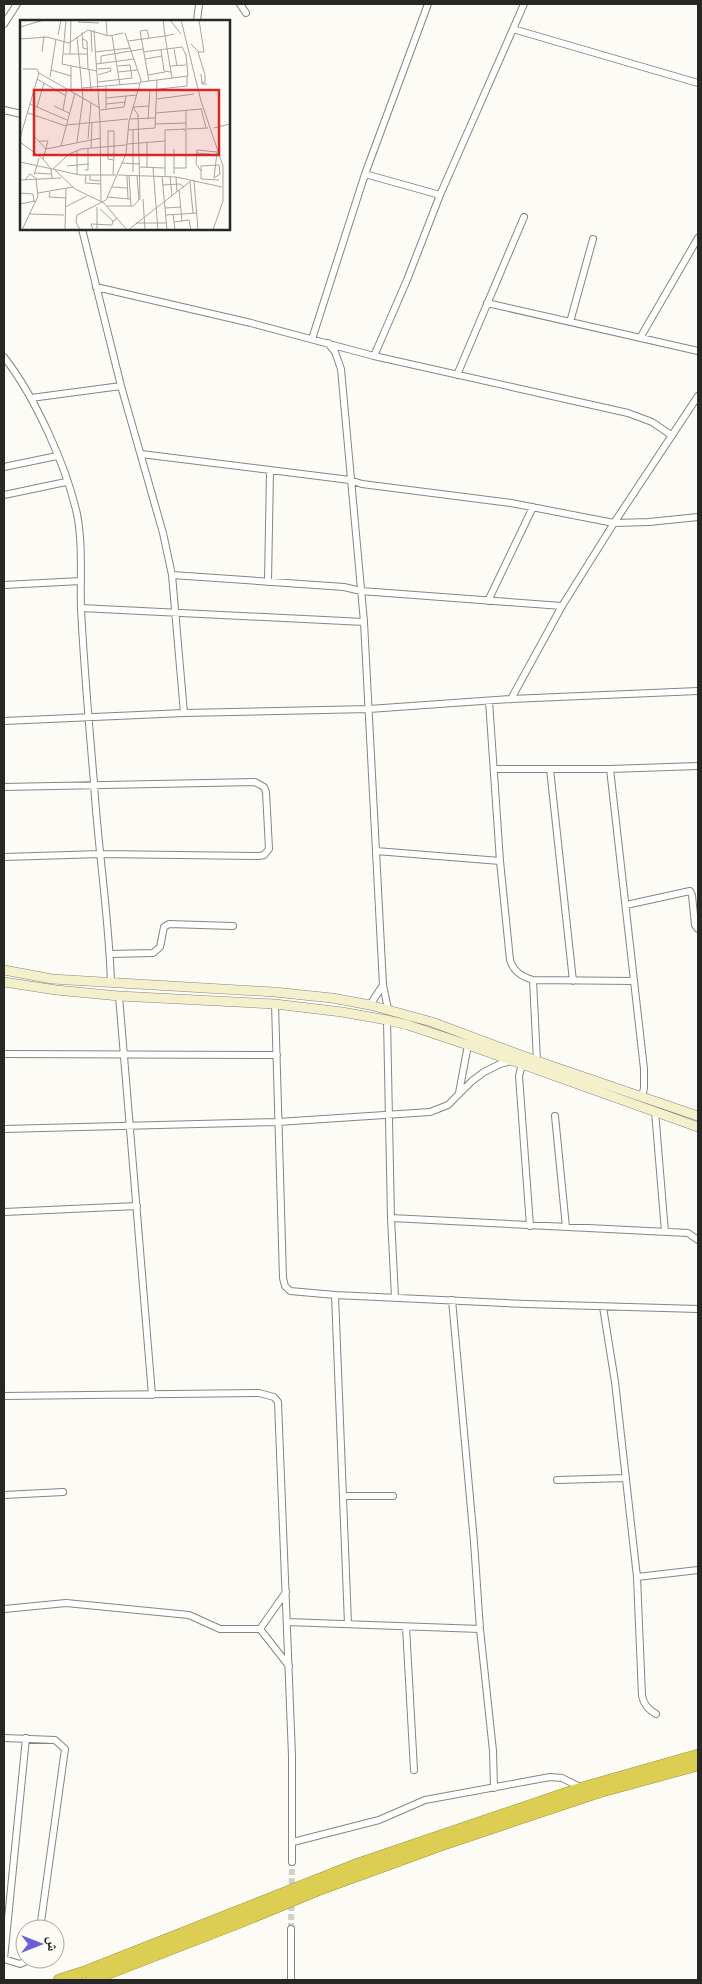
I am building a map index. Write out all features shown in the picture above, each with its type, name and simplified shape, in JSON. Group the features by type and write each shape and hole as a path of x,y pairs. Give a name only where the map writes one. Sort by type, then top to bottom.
{"highway":[{"path":"59,1980 84,1972 355,1865 582,1788 698,1755"},
{"path":"91,1980 322,1888 449,1842 599,1792 698,1765"}],"main road":[{"path":"4,970 52,980 228,989 311,996 370,1005 432,1022 537,1061 698,1116"},
{"path":"4,982 56,990 119,996 275,1004 387,1020 468,1045 698,1127"},
{"path":"311,996 311,1008"}],"street":[{"path":"4,24 17,4"},
{"path":"197,20 200,4"},
{"path":"240,4 246,13"},
{"path":"312,339 365,174 428,4"},
{"path":"374,356 407,280 440,196 524,4"},
{"path":"513,29 698,83"},
{"path":"4,110 20,114"},
{"path":"365,174 440,196"},
{"path":"457,375 524,217"},
{"path":"82,230 121,386 163,533 172,575 184,713"},
{"path":"640,338 698,238"},
{"path":"570,322 593,239"},
{"path":"96,287 312,339 374,356 628,413 652,422 671,435"},
{"path":"487,303 698,351"},
{"path":"328,343 335,352 340,369 362,591 382,985 388,1010"},
{"path":"4,357 31,398 57,456 77,515 80,534 81,608 94,786 111,954 112,983"},
{"path":"31,398 121,386"},
{"path":"511,699 562,606 698,396"},
{"path":"141,454 157,454 350,480 362,484 511,503 614,523 698,517"},
{"path":"4,467 57,456"},
{"path":"268,582 270,470"},
{"path":"4,495 66,482"},
{"path":"488,601 533,507"},
{"path":"172,575 344,587 362,591 562,606"},
{"path":"4,585 81,581"},
{"path":"81,608 364,622"},
{"path":"4,721 184,713 369,710 511,699 698,691"},
{"path":"489,701 500,861 510,960 518,974 533,980 634,981"},
{"path":"494,769 610,769 698,766"},
{"path":"550,769 573,981"},
{"path":"610,769 644,1069 642,1097"},
{"path":"4,787 94,786 163,782 256,782 264,787 266,792 269,849 264,855 259,856 101,854 69,857 4,857"},
{"path":"376,851 500,861"},
{"path":"626,905 690,891 695,925 698,929"},
{"path":"111,954 153,953 160,947 164,927 169,924 232,926"},
{"path":"533,980 537,1061"},
{"path":"370,1005 382,985"},
{"path":"119,996 152,1395"},
{"path":"275,1004 284,1283 287,1289 335,1295 603,1307 698,1309"},
{"path":"387,1020 390,1076 391,1218 395,1297"},
{"path":"458,1094 468,1045"},
{"path":"4,1054 276,1055"},
{"path":"4,1129 278,1122 436,1111 448,1105 472,1081 490,1068 508,1061 518,1063 530,1226"},
{"path":"655,1111 665,1232"},
{"path":"556,1116 566,1227"},
{"path":"4,1212 137,1206"},
{"path":"391,1218 665,1232 688,1234 698,1240"},
{"path":"335,1295 348,1624"},
{"path":"452,1300 480,1629 493,1751 494,1788"},
{"path":"603,1307 616,1382 637,1578 642,1696 644,1704 656,1714"},
{"path":"4,1396 259,1393 274,1397 278,1402 289,1666 293,1804 292,1862"},
{"path":"557,1480 626,1478"},
{"path":"4,1495 63,1492"},
{"path":"344,1496 392,1496"},
{"path":"637,1578 698,1570"},
{"path":"260,1629 286,1592"},
{"path":"4,1609 66,1603 188,1616 220,1629 260,1629"},
{"path":"287,1622 480,1629"},
{"path":"406,1627 414,1770"},
{"path":"260,1629 289,1666"},
{"path":"4,1738 56,1740 65,1750 41,1919"},
{"path":"4,1959 26,1738"},
{"path":"293,1842 379,1820 425,1800 550,1777 562,1778 582,1788"},
{"path":"291,1929 291,1980"}],"tunnel":[{"path":"291,1929 292,1862"}]}
